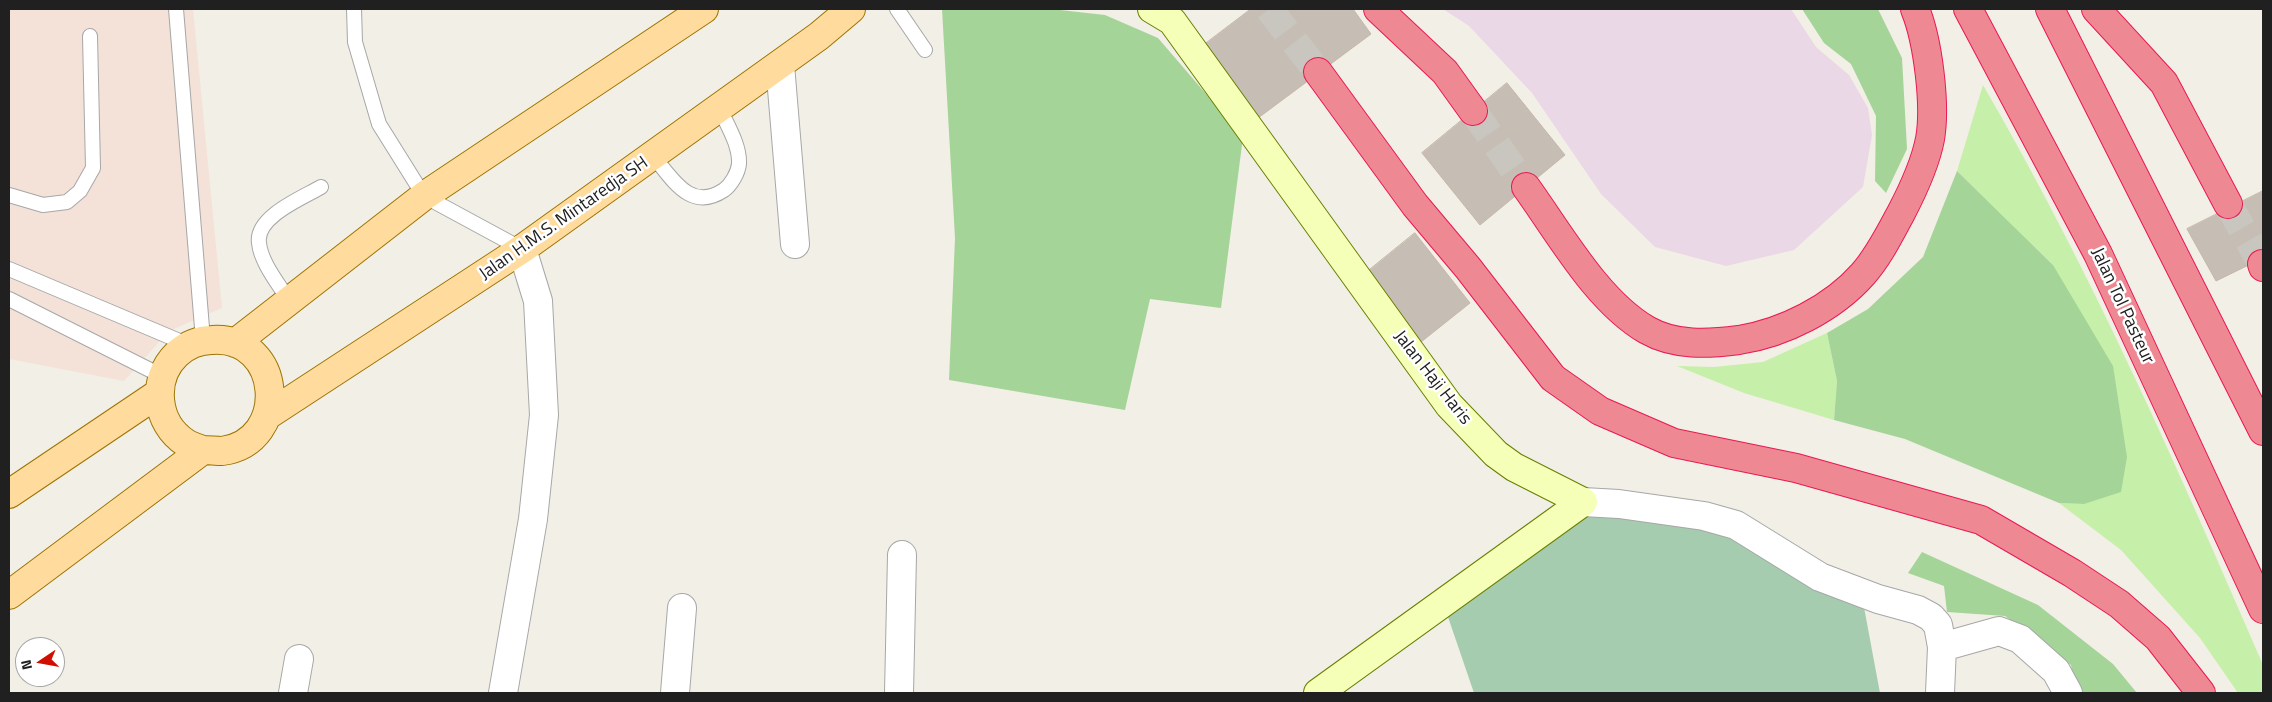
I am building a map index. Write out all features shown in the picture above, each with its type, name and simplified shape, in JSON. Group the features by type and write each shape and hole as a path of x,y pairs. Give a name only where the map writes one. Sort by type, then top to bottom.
{"highway":[{"path":"1378,9 1445,72 1473,111"},
{"path":"1526,187 1603,295 1623,314 1649,331 1687,343 1720,343 1750,338 1800,322 1843,292 1864,274 1884,244 1915,186 1930,138 1931,93 1925,44 1915,9"},
{"name":"Jalan Tol Pasteur","path":"1968,9 2098,254 2263,609"},
{"path":"2050,9 2263,431"},
{"path":"2096,9 2164,83 2228,204"},
{"path":"1318,72 1414,205 1468,268 1553,378 1600,411 1674,443 1796,468 1981,520 2072,573 2120,604 2158,638 2201,693"}],"main road":[{"path":"235,343 424,196 704,9"},
{"path":"816,9 820,36"},
{"name":"Jalan H.M.S. Mintaredja SH","path":"161,384 162,412 171,429 185,442 203,450 223,451 242,444 257,432 268,415 522,249 720,109 820,36 851,9"},
{"path":"9,494 161,384 168,364 178,353 196,342 219,339 235,343 250,351 262,364 269,380 271,397 268,415"},
{"path":"9,595 203,450"}],"street":[{"name":"Jalan Haji Haris","path":"1152,9 1172,21 1449,405 1496,454 1514,467 1582,502"},
{"path":"780,65 795,244"},
{"path":"503,693 533,519 544,415 538,301 522,249"},
{"path":"1318,693 1582,502 1619,504 1704,516 1736,525 1820,577 1878,600 1918,610 1931,617 1938,625 1942,648 1940,693"},
{"path":"899,693 902,554"},
{"path":"675,693 682,608"},
{"path":"1942,648 1999,631 2020,639 2035,652 2056,671 2068,693"},
{"path":"293,693 299,659"}],"lane":[{"path":"9,268 196,342 176,9"},
{"path":"354,9 356,42 379,124 424,196 522,249"},
{"path":"898,9 925,50"},
{"path":"9,195 43,205 67,202 80,191 94,168 90,36"},
{"path":"654,157 676,185 695,198 714,196 730,186 739,165 735,141 720,109"},
{"path":"289,301 263,256 258,242 262,226 277,213 321,187"},
{"path":"9,299 161,384"}],"shaded area":[{"path":"9,9 193,9 222,308 169,331 124,381 9,359"},
{"path":"1443,9 1791,9 1816,47 1849,75 1868,108 1872,135 1863,187 1794,250 1726,266 1655,247 1601,194 1532,93 1469,26"}],"green space":[{"path":"942,9 1051,9 1105,15 1158,38 1243,137 1221,308 1150,299 1125,410 949,380 955,238"},
{"path":"1802,9 1878,9 1902,58 1907,149 1886,193 1875,181 1876,116 1851,64 1824,43"},
{"path":"1983,85 2023,155 2097,298 2166,444 2263,665 2263,693 2238,693 2200,638 2121,550 2059,503 2084,504 2053,265 1957,171"},
{"path":"1957,171 2053,265 2113,366 2127,457 2121,492 2084,504 2059,503 1905,439 1834,420 1837,381 1827,333 1868,309 1923,257"},
{"path":"1827,333 1837,381 1834,420 1744,393 1677,366 1714,367 1763,362"},
{"path":"1581,512 1716,526 1863,602 1880,693 1474,693 1447,614"},
{"path":"1922,552 2038,605 2113,664 2137,693 2075,693 2071,665 2005,616 1947,612 1944,586 1908,573"}],"building":[{"path":"1251,9 1353,9 1371,34 1246,127 1192,54"},
{"path":"1507,83 1565,155 1480,225 1422,153"},
{"path":"2263,191 2263,258 2216,281 2187,229"},
{"path":"1415,233 1470,303 1416,346 1362,276"}],"tunnel":[{"path":"1269,9 1318,72"},
{"path":"1473,111 1526,187"},
{"path":"2228,204 2262,264"}]}
